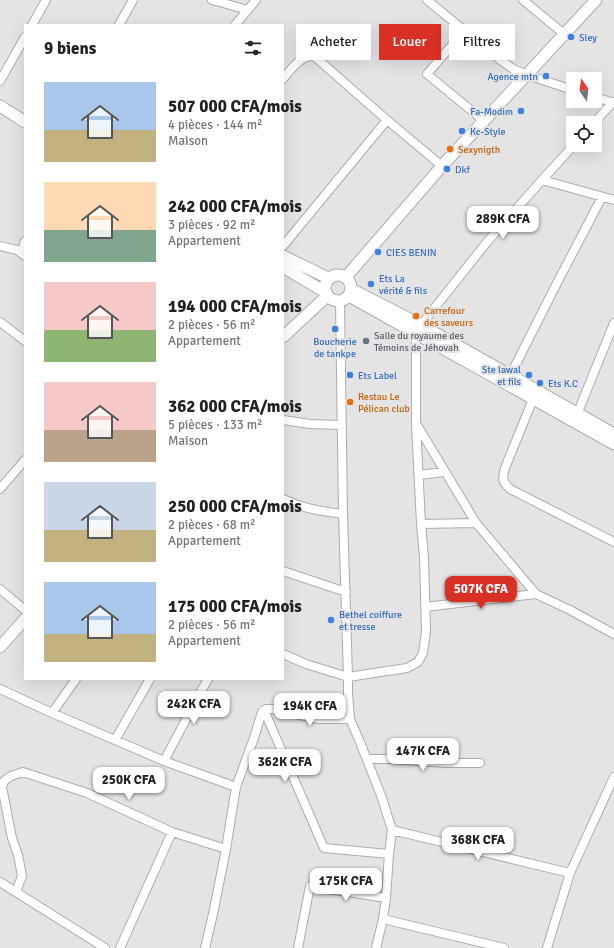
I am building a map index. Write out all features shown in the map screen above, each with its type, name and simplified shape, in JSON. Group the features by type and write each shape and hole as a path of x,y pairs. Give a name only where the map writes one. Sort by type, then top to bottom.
{"main road":[{"path":"346,277 442,166 596,0"},
{"path":"0,106 24,121"},
{"path":"284,256 328,278"},
{"path":"284,269 335,301 347,295 351,284 349,280 342,274 332,275 328,278 324,285 326,294"},
{"path":"284,336 326,294"},
{"path":"347,295 510,376 614,444"},
{"path":"418,329 533,399 614,434"},
{"path":"0,647 24,620"}],"street":[{"path":"33,24 46,0"},
{"path":"120,24 133,0"},
{"path":"212,0 248,10"},
{"path":"236,24 256,0"},
{"path":"428,0 458,24"},
{"path":"523,0 564,34"},
{"path":"0,81 24,39"},
{"path":"449,49 427,74 484,122"},
{"path":"284,78 303,58 314,56 442,166"},
{"path":"501,60 527,75 566,88"},
{"path":"601,116 614,103 602,99"},
{"path":"284,245 387,120"},
{"path":"284,654 306,664 348,677 407,668 418,662 423,653 426,632 424,557 416,424 418,329 487,242 568,152"},
{"path":"542,180 614,200"},
{"path":"510,376 602,197"},
{"path":"0,246 17,250 23,254"},
{"path":"347,295 342,426 343,514 350,719 367,758 392,830 388,854 386,898 376,948"},
{"path":"0,322 24,340"},
{"path":"575,418 614,323"},
{"path":"533,399 505,468 503,477 504,483 510,489 614,542"},
{"path":"284,420 310,424 342,426"},
{"path":"416,424 476,523 536,594 570,610 614,634"},
{"path":"2,484 24,461"},
{"path":"419,475 444,472"},
{"path":"284,499 296,505 318,511 343,514"},
{"path":"421,524 476,523"},
{"path":"284,571 346,592"},
{"path":"0,589 24,609"},
{"path":"425,607 536,594"},
{"path":"52,713 75,680"},
{"path":"115,740 149,680"},
{"path":"164,761 207,680"},
{"path":"0,688 52,713 164,761 236,788"},
{"path":"205,948 214,914 236,788 262,712 266,709 273,709 318,719 350,719"},
{"path":"264,710 324,848 388,854"},
{"path":"367,758 446,763 480,763"},
{"path":"16,892 22,876 18,856 12,838 2,787 4,781 11,776 23,772 87,792 172,832 226,850"},
{"path":"547,948 570,873 614,780"},
{"path":"392,830 570,873"},
{"path":"120,948 172,832"},
{"path":"0,882 105,948"},
{"path":"298,948 310,886 386,898"},
{"path":"383,919 504,948"}],"place":[{"name":"Sley","path":"571,37"},
{"name":"Agence mtn","path":"546,76"},
{"name":"Fa-Modim","path":"521,111"},
{"name":"Kc-Style","path":"462,131"},
{"name":"Sexynigth","path":"450,149"},
{"name":"Dkf","path":"447,169"},
{"name":"CIES BENIN","path":"378,252"},
{"name":"Ets La vérité & fils","path":"371,284"},
{"name":"Carrefour des saveurs","path":"416,316"},
{"name":"Boucherie de tankpe","path":"335,329"},
{"name":"Salle du royaume des Témoins de Jéhovah","path":"366,341"},
{"name":"Ets Label","path":"350,375"},
{"name":"Ste lawal et fils","path":"529,375"},
{"name":"Ets K.C","path":"540,383"},
{"name":"Restau Le Pélican club","path":"350,402"},
{"name":"Bethel coiffure et tresse","path":"331,620"}]}
